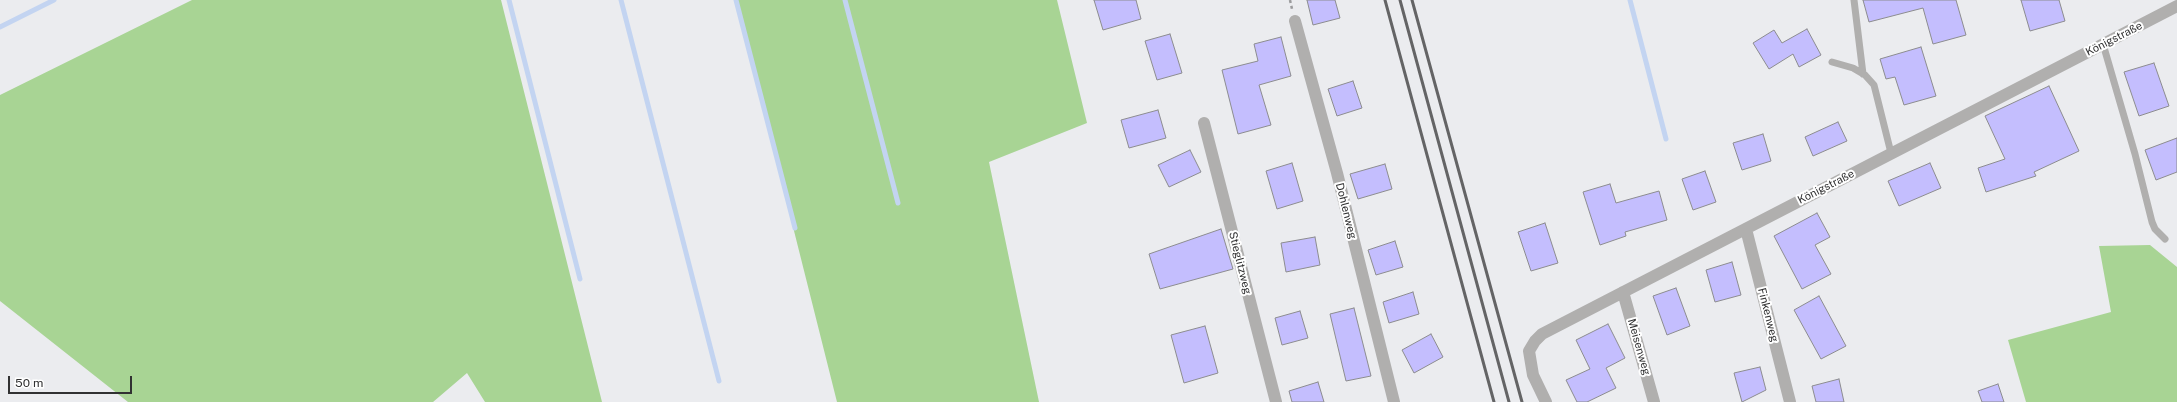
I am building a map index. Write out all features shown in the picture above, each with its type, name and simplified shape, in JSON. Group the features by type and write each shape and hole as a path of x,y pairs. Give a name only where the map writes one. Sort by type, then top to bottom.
{"street":[{"name":"Königstraße","path":"1546,402 1529,363 1529,352 1535,341 1542,334 2177,6"},
{"name":"Dohlenweg","path":"1295,21 1337,173 1394,402"},
{"name":"Stieglitzweg","path":"1204,123 1276,402"},
{"name":"Finkenweg","path":"1746,229 1790,402"},
{"name":"Meisenweg","path":"1623,292 1654,402"}],"lane":[{"path":"1854,0 1863,74"},
{"path":"2103,44 2135,154 2152,222 2155,229 2165,239"},
{"path":"1832,62 1863,74 1874,85 1892,153"}],"green space":[{"path":"192,0 501,0 602,402 485,402 467,373 433,402 128,402 0,301 0,95"},
{"path":"736,0 1057,0 1087,123 989,162 1039,402 837,402"},
{"path":"2150,245 2177,267 2177,402 2026,402 2008,340 2111,312 2099,246"}],"building":[{"path":"1094,0 1136,0 1141,19 1103,30"},
{"path":"1307,0 1335,0 1340,18 1313,25"},
{"path":"1863,0 1956,0 1966,35 1933,44 1923,8 1869,22"},
{"path":"2021,0 2059,0 2065,21 2030,31"},
{"path":"1807,29 1821,55 1799,67 1793,54 1769,69 1753,43 1774,30 1782,43"},
{"path":"1170,34 1182,73 1157,80 1145,41"},
{"path":"1281,37 1291,76 1259,85 1271,125 1238,134 1222,70 1258,61 1254,44"},
{"path":"1921,47 1936,96 1904,105 1895,77 1886,79 1880,59"},
{"path":"2154,63 2169,106 2139,116 2124,72"},
{"path":"1353,81 1362,108 1337,116 1328,89"},
{"path":"2049,86 2079,151 2034,172 2036,176 1986,192 1978,168 2005,159 1985,116"},
{"path":"1158,110 1166,138 1129,148 1121,120"},
{"path":"1838,122 1847,141 1813,156 1805,137"},
{"path":"1763,134 1771,161 1742,170 1733,143"},
{"path":"2177,138 2177,172 2156,180 2145,150"},
{"path":"1190,150 1201,172 1169,187 1158,165"},
{"path":"1292,163 1303,201 1277,209 1266,171"},
{"path":"1930,163 1941,188 1899,206 1888,181"},
{"path":"1385,164 1392,189 1358,199 1350,174"},
{"path":"1705,171 1716,202 1693,210 1682,179"},
{"path":"1610,184 1616,203 1659,191 1667,220 1625,232 1626,236 1600,245 1583,192"},
{"path":"1817,213 1830,237 1815,245 1831,274 1802,289 1774,236"},
{"path":"1545,223 1558,263 1531,271 1518,232"},
{"path":"1221,229 1233,269 1160,289 1149,254"},
{"path":"1315,237 1320,265 1286,272 1281,243"},
{"path":"1395,241 1403,267 1376,275 1368,250"},
{"path":"1732,262 1741,295 1715,302 1706,270"},
{"path":"1676,288 1690,326 1667,335 1653,296"},
{"path":"1413,292 1419,314 1389,323 1383,302"},
{"path":"1819,296 1846,346 1821,359 1794,310"},
{"path":"1354,308 1371,376 1346,381 1330,314"},
{"path":"1300,311 1308,338 1282,345 1275,318"},
{"path":"1608,324 1625,358 1606,368 1616,388 1587,402 1577,402 1566,380 1590,369 1576,340"},
{"path":"1205,326 1218,373 1184,383 1171,335"},
{"path":"1431,334 1443,357 1414,373 1402,350"},
{"path":"1760,367 1766,390 1742,402 1734,373"},
{"path":"1839,379 1844,402 1816,402 1812,386"},
{"path":"1318,382 1324,402 1292,402 1289,391"},
{"path":"1998,384 2004,402 1982,402 1978,391"}],"waterway":[{"path":"0,27 54,0"},
{"path":"509,0 580,279"},
{"path":"621,0 719,381"},
{"path":"736,0 795,228"},
{"path":"845,0 898,203"},
{"path":"1630,0 1666,139"}],"railway":[{"path":"1385,0 1494,402"},
{"path":"1400,0 1509,402"},
{"path":"1412,0 1522,402"}]}
